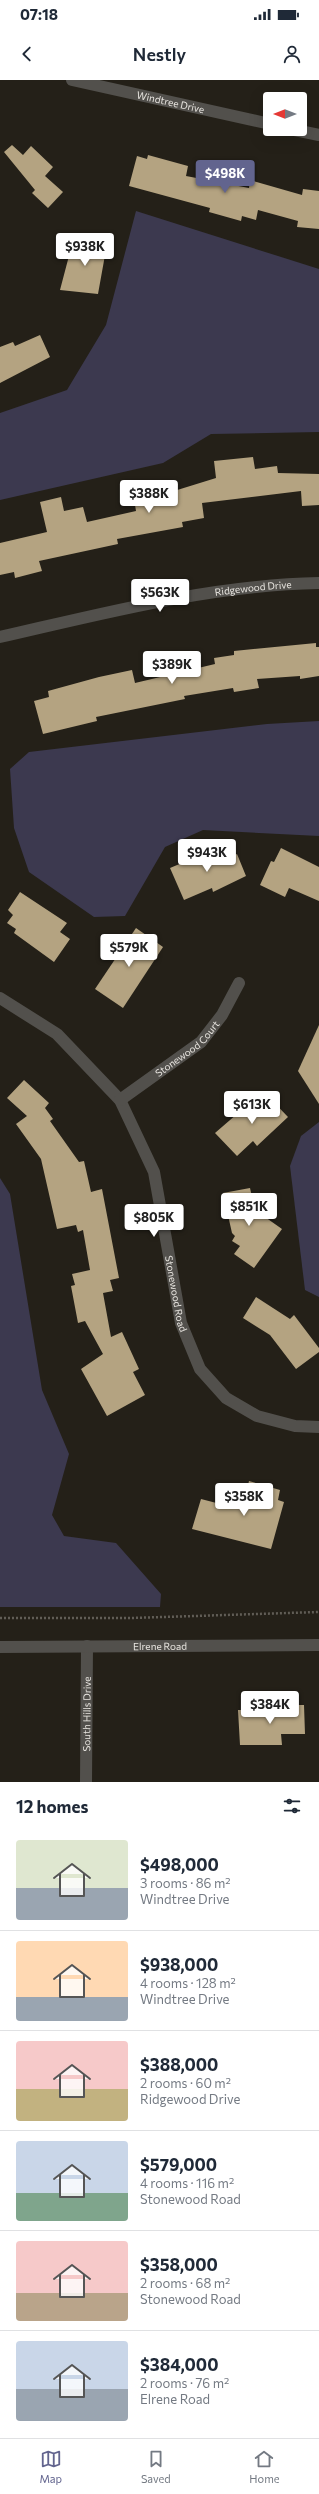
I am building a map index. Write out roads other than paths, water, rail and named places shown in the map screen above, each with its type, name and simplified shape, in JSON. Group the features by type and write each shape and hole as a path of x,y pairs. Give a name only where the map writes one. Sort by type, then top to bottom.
{"street":[{"name":"Windtree Drive","path":"72,80 263,122"},
{"path":"307,133 319,135"},
{"name":"Ridgewood Drive","path":"0,637 152,602 284,584 319,583"},
{"name":"Stonewood Court","path":"120,1100 201,1042 222,1014 239,983"},
{"name":"Stonewood Road","path":"0,998 56,1034 120,1100 154,1172 181,1323 200,1369 226,1398 257,1416 295,1426 319,1427"},
{"name":"Elrene Road","path":"0,1647 319,1645"},
{"name":"South Hills Drive","path":"86,1782 87,1646"}]}
